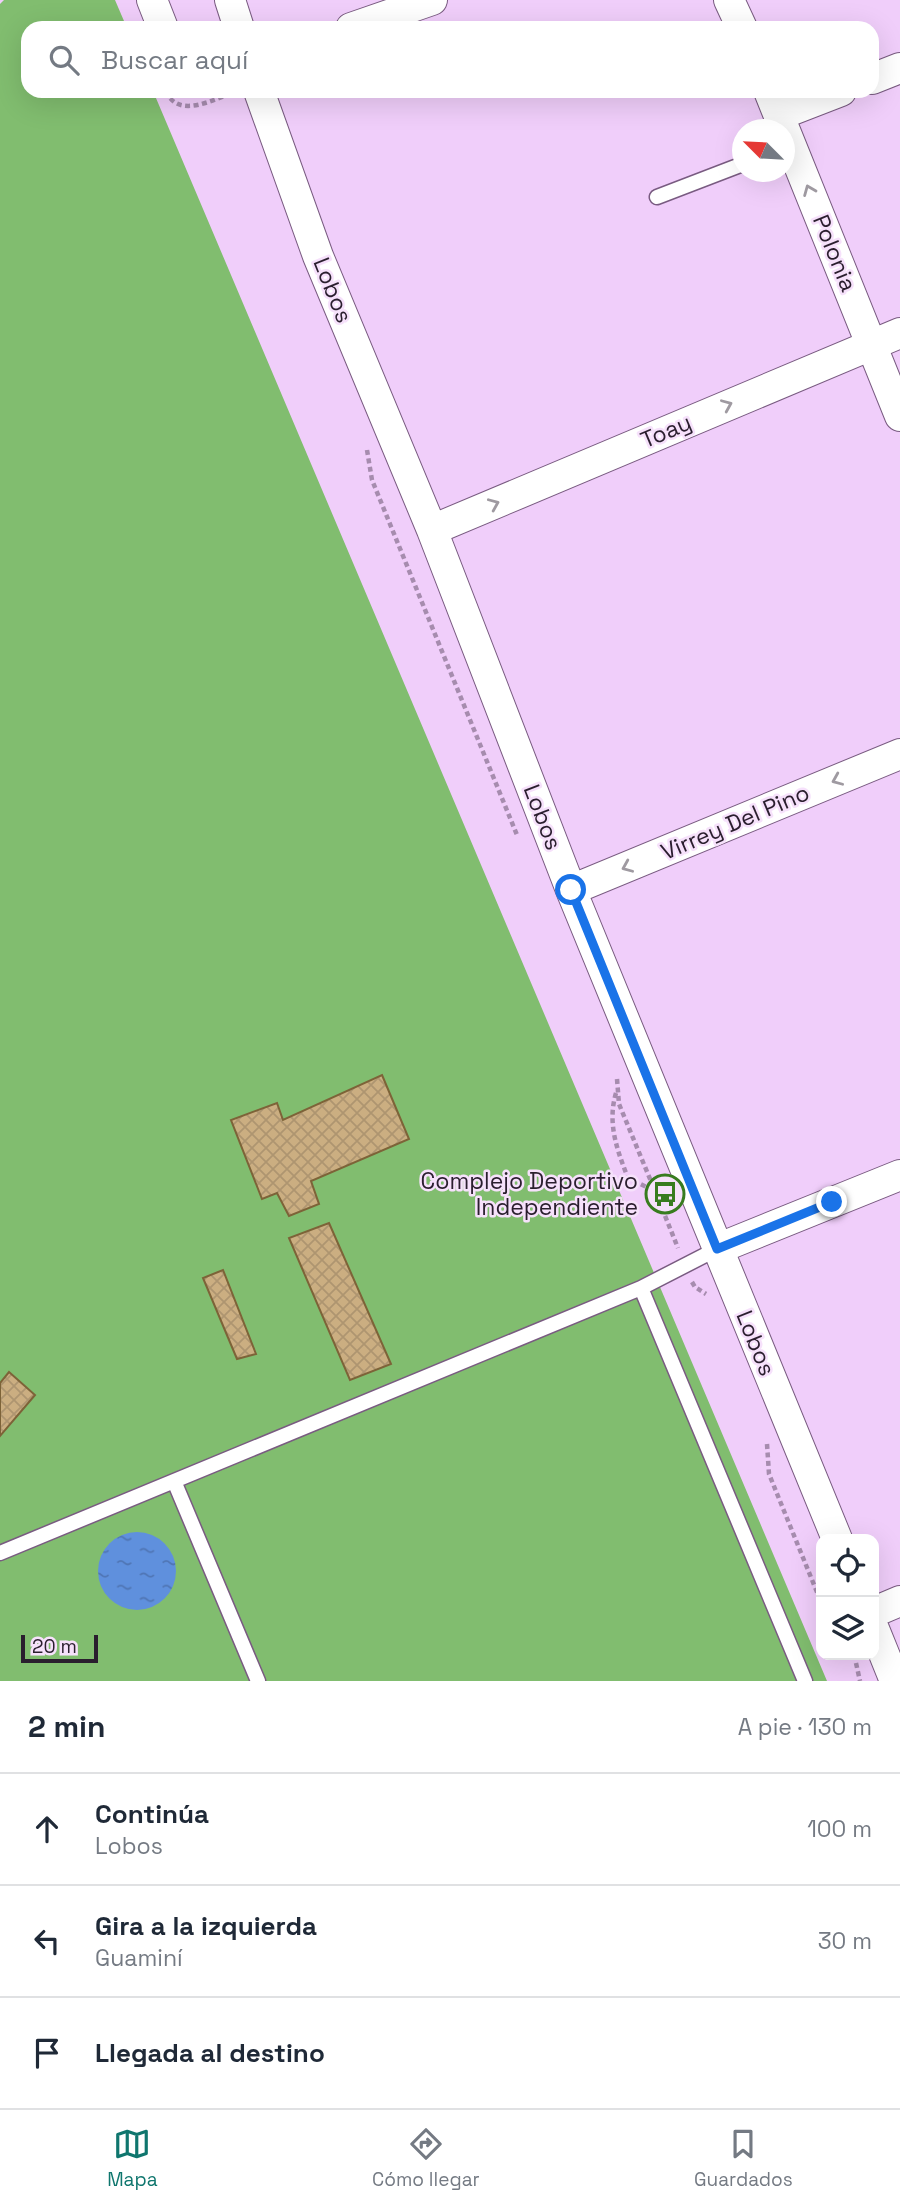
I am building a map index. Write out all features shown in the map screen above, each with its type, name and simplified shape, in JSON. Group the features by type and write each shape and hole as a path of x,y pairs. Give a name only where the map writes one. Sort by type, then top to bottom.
{"street":[{"path":"152,0 160,21"},
{"path":"230,0 237,21"},
{"path":"371,21 432,0"},
{"path":"729,0 739,21"},
{"path":"879,76 900,68"},
{"name":"Lobos","path":"262,98 318,256 432,530 571,890 835,1534"},
{"path":"774,103 802,98"},
{"name":"Polonia","path":"795,164 900,416"},
{"name":"Toay","path":"432,530 900,332"},
{"name":"Virrey Del Pino","path":"571,890 900,754"},
{"path":"717,1249 900,1175"},
{"path":"879,1610 900,1601"},
{"path":"879,1641 895,1681"}],"lane":[{"path":"657,197 732,168"},
{"path":"0,1553 641,1288 717,1249"},
{"path":"641,1288 805,1681"},
{"path":"174,1482 258,1681"}],"path":[{"path":"169,98 177,105 189,107 217,98"},
{"path":"617,1092 612,1108 612,1127 628,1178 655,1191 695,1287 708,1295"},
{"path":"767,1440 769,1474 819,1597"}],"green space":[{"path":"4,0 115,0 124,21 21,21 21,98 156,98 827,1681 0,1681 0,4"}],"water":[{"path":"129,1532 145,1532 159,1538 170,1549 176,1563 176,1579 170,1593 159,1604 145,1610 129,1610 115,1604 104,1593 98,1579 98,1563 104,1549 115,1538"}],"building":[{"path":"382,1075 409,1139 311,1181 319,1204 289,1216 277,1193 262,1199 231,1120 277,1103 283,1120"},
{"path":"329,1223 391,1364 350,1380 289,1238"},
{"path":"223,1270 256,1354 237,1359 203,1278"},
{"path":"9,1372 35,1395 0,1436 0,1383"}],"place":[{"name":"Complejo Deportivo Independiente","path":"665,1194"}],"route":[{"path":"571,890 717,1249 832,1202"}]}
